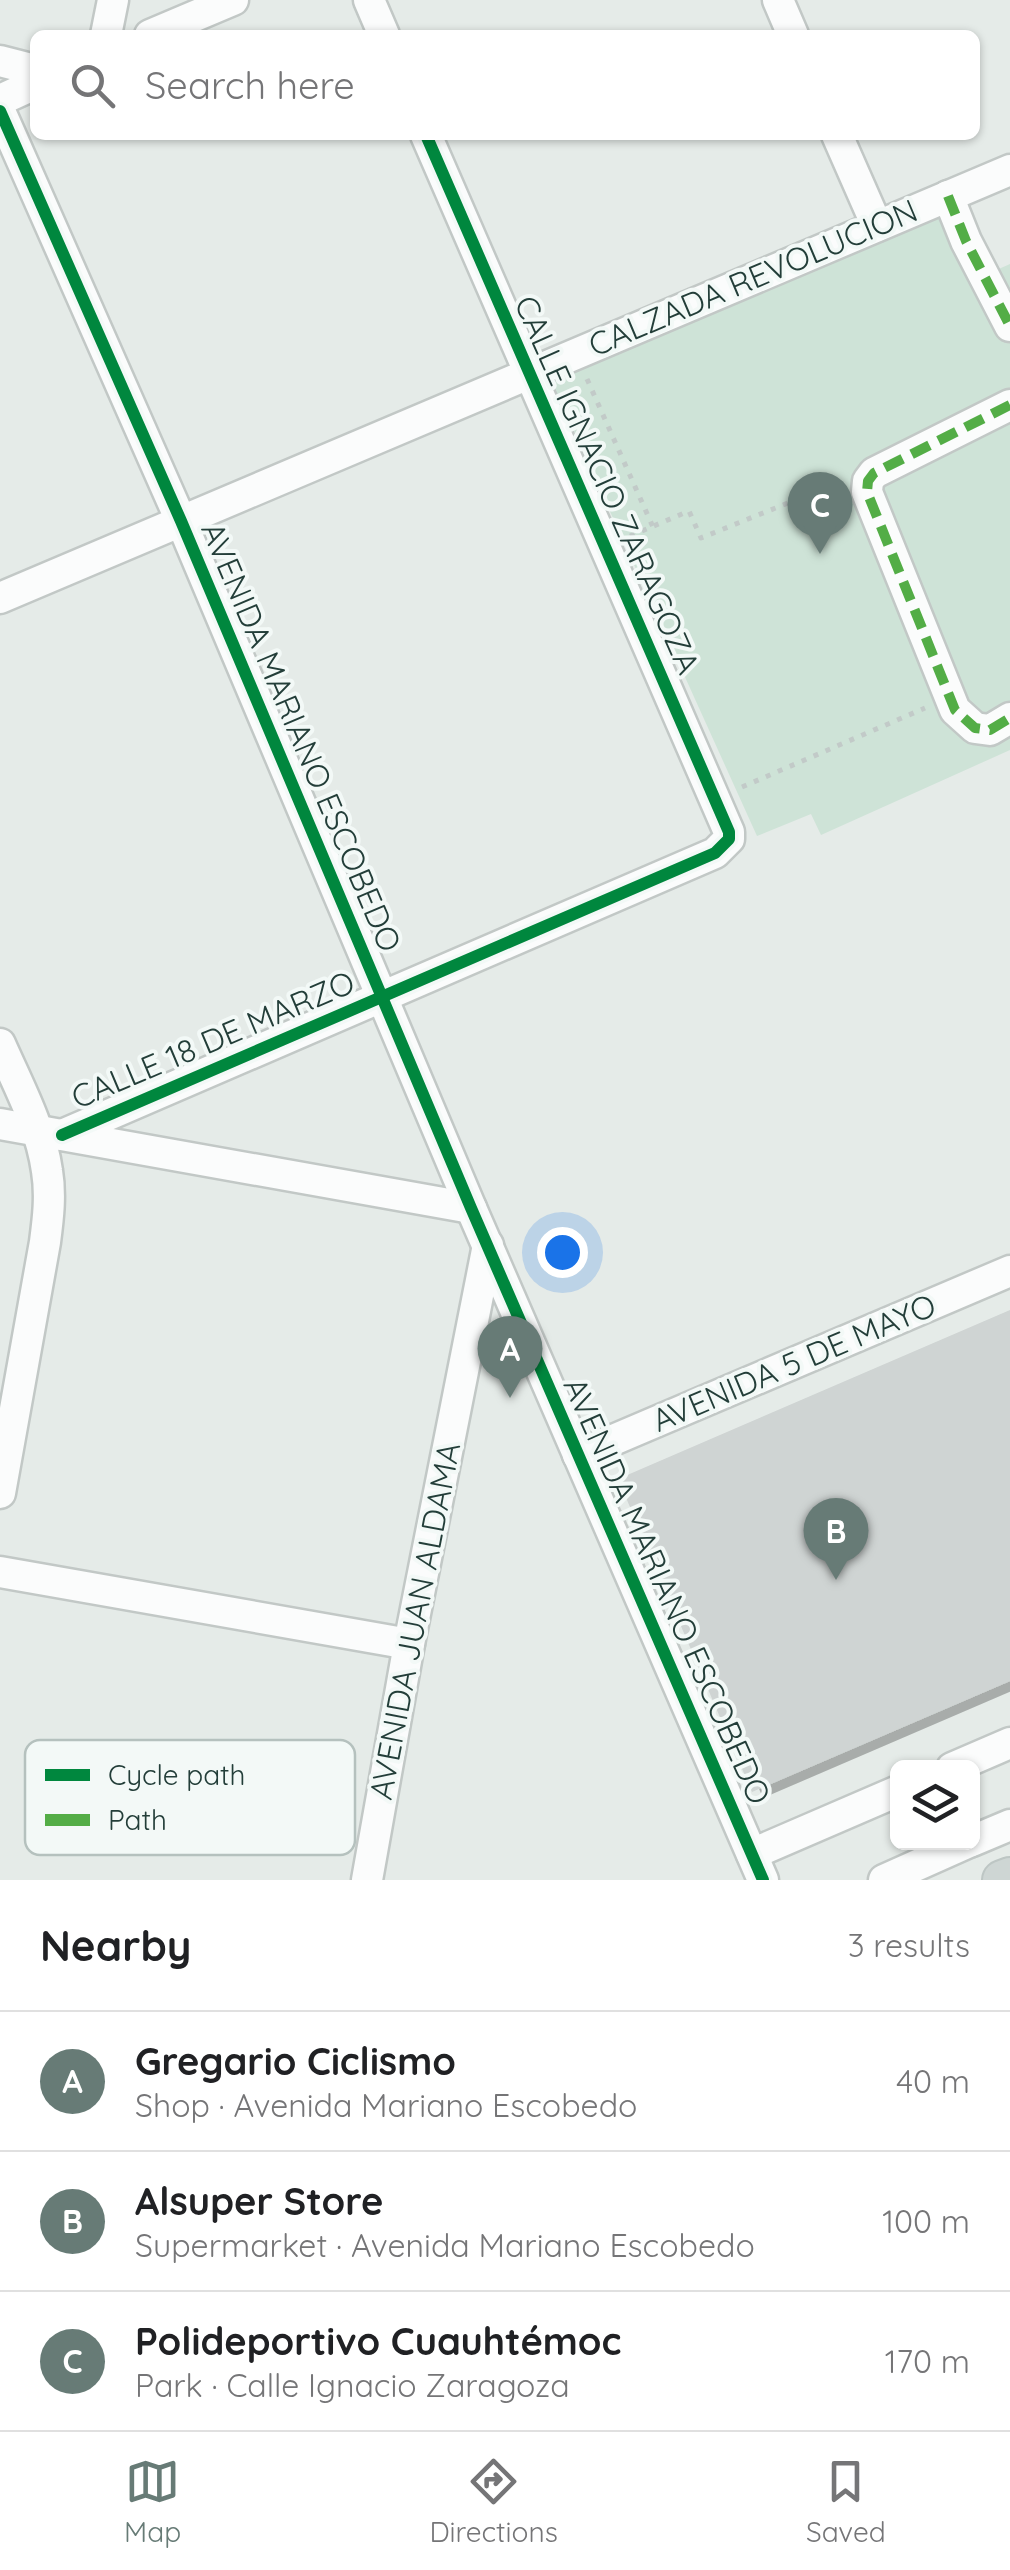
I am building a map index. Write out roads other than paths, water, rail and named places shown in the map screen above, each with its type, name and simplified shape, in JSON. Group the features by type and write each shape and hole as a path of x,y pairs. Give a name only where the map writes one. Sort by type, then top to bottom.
{"main road":[{"path":"1002,1880 1010,1877"}],"street":[{"path":"107,30 112,0"},
{"path":"162,30 233,0"},
{"path":"369,0 382,30"},
{"path":"778,0 791,30"},
{"path":"0,61 30,69"},
{"path":"0,100 30,86"},
{"name":"AVENIDA MARIANO ESCOBEDO","path":"0,112 181,521 381,998 757,1867"},
{"name":"CALLE IGNACIO ZARAGOZA","path":"428,140 730,832 729,840 716,854"},
{"path":"839,140 877,226"},
{"name":"CALZADA REVOLUCION","path":"0,598 1010,170"},
{"path":"948,196 1010,326"},
{"path":"1010,406 898,459 868,481 868,492 962,719 974,728 990,730 1010,718"},
{"name":"CALLE 18 DE MARZO","path":"50,1133 381,998 716,854"},
{"path":"0,1044 50,1133 50,1202 45,1242 0,1493"},
{"path":"0,1124 471,1208"},
{"name":"AVENIDA JUAN ALDAMA","path":"366,1880 488,1244"},
{"name":"AVENIDA 5 DE MAYO","path":"578,1456 1010,1271"},
{"path":"0,1572 409,1644"},
{"path":"971,1760 1010,1743"},
{"path":"757,1867 890,1795"},
{"path":"980,1838 1010,1825"},
{"path":"884,1880 953,1850"}],"place":[{"name":"Polideportivo Cuauhtémoc","path":"820,554"},
{"name":"Gregario Ciclismo","path":"510,1398"},
{"name":"Alsuper Store","path":"836,1580"}]}
